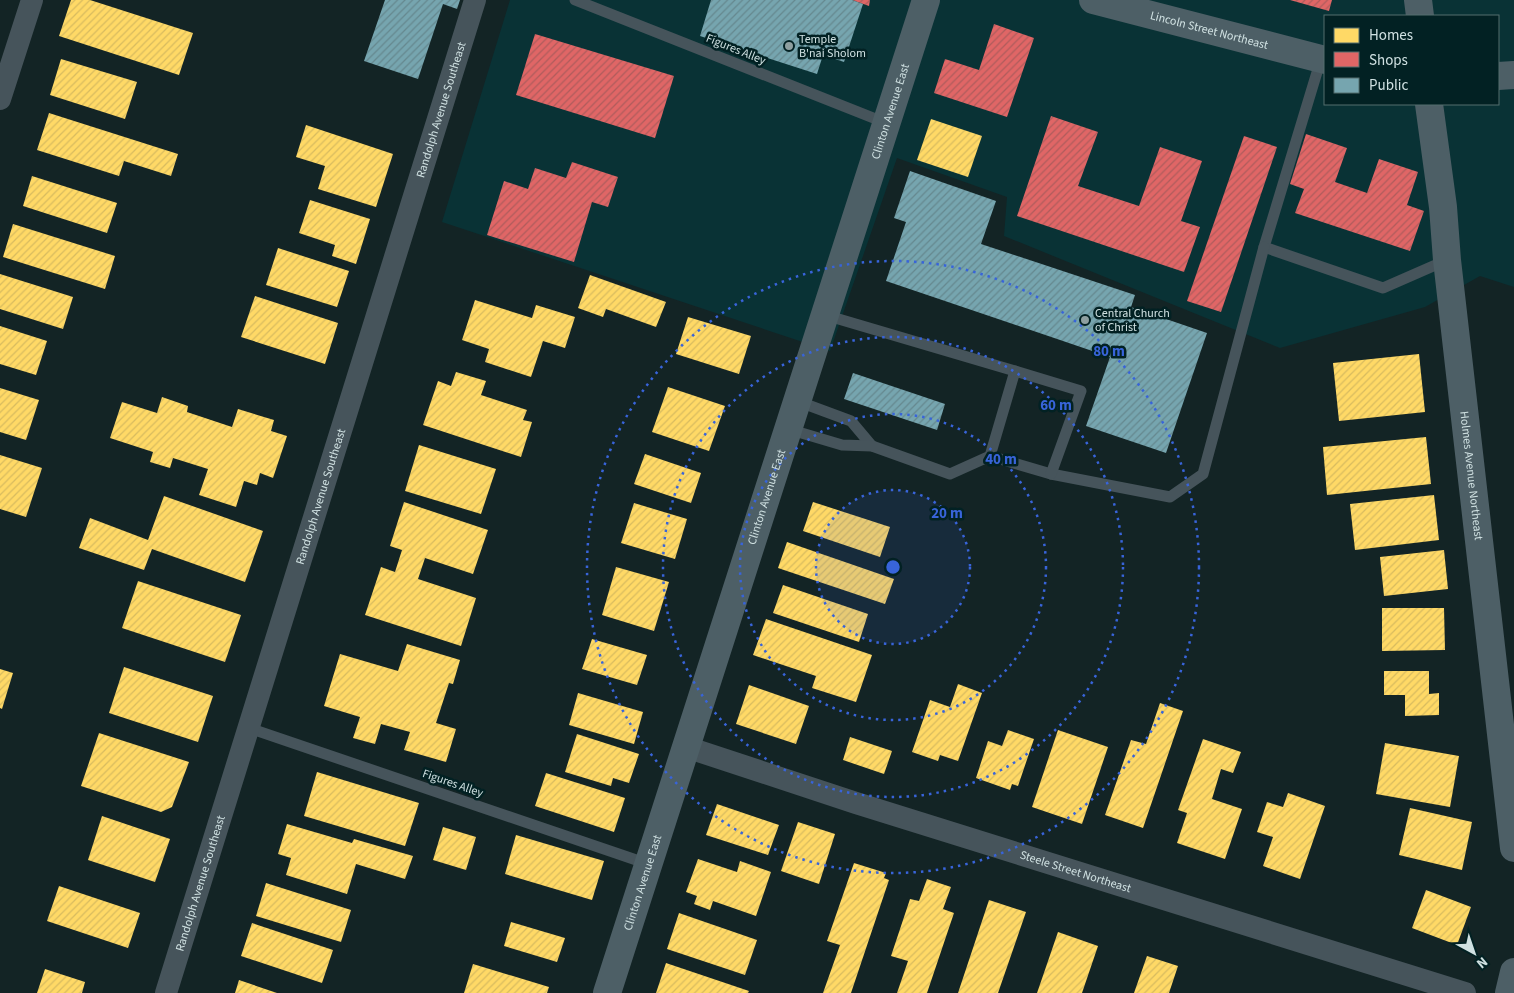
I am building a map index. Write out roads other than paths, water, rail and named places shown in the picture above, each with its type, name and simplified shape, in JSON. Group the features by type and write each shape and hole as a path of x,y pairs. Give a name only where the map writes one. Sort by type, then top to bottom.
{"street":[{"path":"0,99 32,0"},
{"name":"Randolph Avenue Southeast","path":"166,993 475,0"},
{"name":"Clinton Avenue East","path":"607,993 926,0"},
{"name":"Lincoln Street Northeast","path":"1093,0 1323,60"},
{"path":"1418,0 1420,15"},
{"path":"1499,76 1514,75"},
{"name":"Holmes Avenue Northeast","path":"1429,105 1444,207 1447,260 1514,848"},
{"name":"Steele Street Northeast","path":"686,747 856,803 1464,993"},
{"path":"1509,993 1514,972"}],"lane":[{"name":"Figures Alley","path":"575,0 886,123"},
{"path":"788,429 842,445 872,446 950,474 990,456 1051,474 1170,497 1203,474 1264,247 1323,60"},
{"path":"1264,247 1382,288 1447,260"},
{"path":"824,315 1081,391 1051,474"},
{"path":"990,456 1015,371"},
{"path":"797,401 850,421 872,446"},
{"name":"Figures Alley","path":"249,728 648,864"}],"place":[{"name":"Temple B'nai Sholom","path":"789,46"},
{"name":"Central Church of Christ","path":"1085,320"}]}
